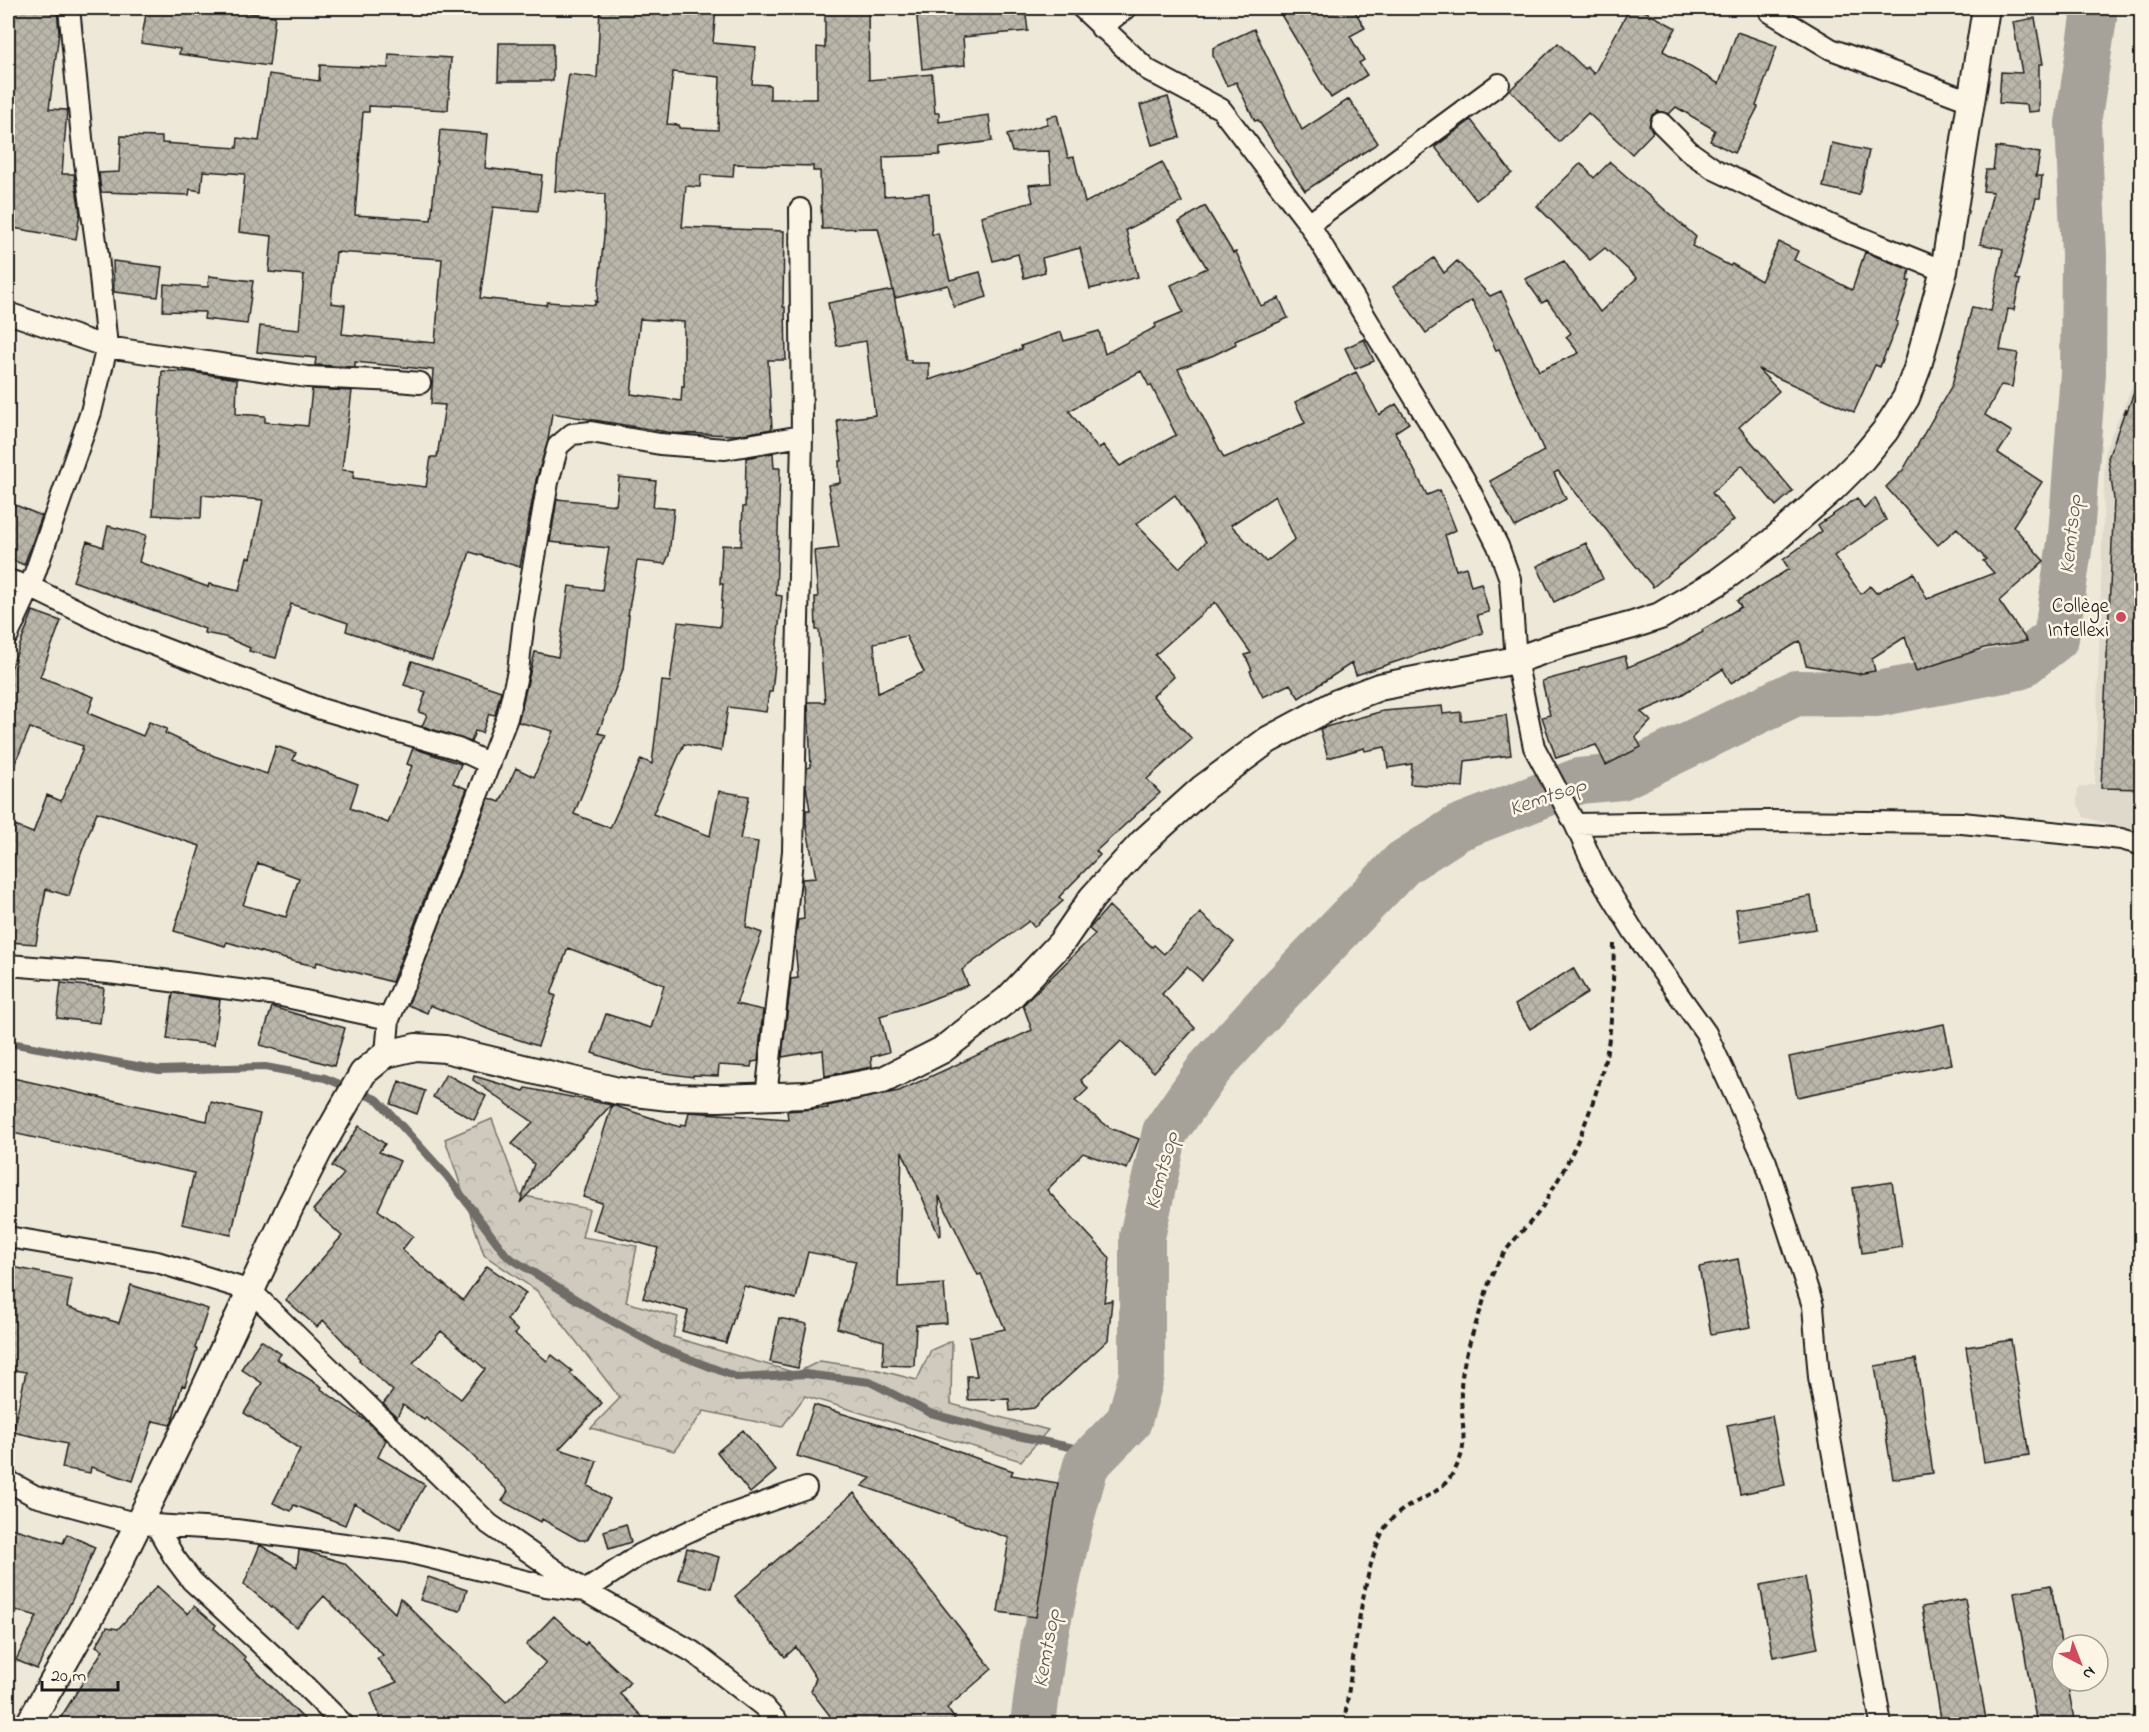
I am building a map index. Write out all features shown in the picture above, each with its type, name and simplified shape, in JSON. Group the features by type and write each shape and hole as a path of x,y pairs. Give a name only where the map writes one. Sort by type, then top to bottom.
{"street":[{"path":"8,635 30,587 91,412 107,347 69,8"},
{"path":"1082,8 1148,70 1221,109 1309,224 1464,479 1498,546 1510,579 1516,660 1534,747 1597,872 1634,932 1706,1033 1766,1161 1813,1306 1819,1377 1881,1725"},
{"path":"1101,28 1126,8"},
{"path":"29,1725 106,1589 147,1524 251,1291 307,1173 363,1073 386,1054 416,1047 445,1049 618,1091 669,1097 806,1095 883,1080 942,1050 1008,999 1061,943 1092,898 1142,843 1203,788 1268,740 1336,703 1379,687 1516,660 1559,645 1633,625 1660,616 1718,582 1772,542 1832,489 1862,459 1885,431 1906,398 1917,369 1944,271 1986,8"},
{"path":"1770,12 1831,49 1970,101"},
{"path":"1309,224 1499,84"},
{"path":"1661,123 1690,152 1714,169 1837,228 1944,271"},
{"path":"766,1097 794,851 802,436 800,209"},
{"path":"8,314 107,347 307,376 420,384"},
{"path":"386,1054 389,1019 507,718 518,671 524,620 548,482 558,446 572,434 591,432 660,444 725,449 802,436"},
{"path":"8,580 30,587 126,634 321,709 458,749 490,764"},
{"path":"1571,817 1962,823 2121,839 2142,845"},
{"path":"8,965 109,973 277,995 389,1019"},
{"path":"8,1237 157,1262 251,1291 489,1524 585,1591 693,1652 763,1706 779,1725"},
{"path":"8,1481 35,1496"},
{"path":"8,1493 35,1496 147,1524 236,1530 407,1552 546,1586 585,1591 641,1554 709,1522 806,1488"},
{"path":"147,1524 192,1581 291,1672 343,1725"}],"path":[{"path":"1344,1725 1365,1592 1378,1542 1389,1523 1401,1512 1436,1493 1450,1478 1461,1454 1461,1388 1465,1356 1494,1270 1508,1247 1537,1214 1553,1190 1593,1102 1606,1054 1613,978 1613,897"}],"shaded area":[{"name":"Collège Intellexi","path":"2141,365 2141,834 2084,817 2077,802 2078,788 2095,784 2105,450"}],"green space":[{"path":"492,1119 520,1195 589,1209 582,1237 637,1246 626,1302 678,1317 673,1337 796,1373 820,1361 874,1369 917,1380 931,1350 952,1341 951,1404 1048,1430 1021,1461 805,1396 782,1427 704,1411 674,1451 591,1428 620,1398 537,1291 484,1255 445,1139"}],"building":[{"path":"14,8 57,8 59,33 49,109 67,110 62,174 74,174 80,213 76,239 8,227 8,70"},
{"path":"147,8 207,8 275,16 269,66 179,54 180,49 141,43"},
{"path":"600,8 716,8 713,43 756,47 752,84 770,85 770,99 817,99 817,47 825,48 825,8 868,8 869,80 932,74 935,113 939,113 939,122 989,115 992,141 940,148 940,155 883,157 884,196 929,193 932,235 938,233 950,280 980,272 987,297 954,307 948,285 895,298 878,228 822,229 820,171 813,171 813,166 734,164 733,177 701,175 700,187 686,186 682,227 784,231 783,307 785,307 786,360 768,360 772,429 737,435 673,433 552,413 548,441 536,480 520,567 470,552 432,660 346,631 348,623 291,604 276,658 249,651 250,648 225,637 204,633 205,629 73,581 87,541 103,547 108,526 146,535 139,562 208,587 209,584 239,591 247,557 251,558 263,500 202,495 201,518 153,515 162,371 191,372 237,379 236,414 265,416 265,422 308,426 312,389 352,391 342,470 354,471 353,478 426,487 431,457 437,457 445,405 431,404 433,370 355,362 355,367 315,365 316,358 257,352 260,326 299,330 304,275 269,272 272,236 239,232 245,174 203,171 201,191 190,189 189,195 101,192 99,173 119,172 121,136 162,137 162,143 237,148 238,138 259,141 269,74 319,81 320,65 388,68 389,54 451,58 448,110 369,106 369,112 363,112 355,215 431,220 440,130 488,134 485,168 542,175 538,211 493,207 480,298 546,305 547,302 595,305 604,236 605,194 555,191 569,74 597,78","holes":["673,72 720,77 718,130 679,128 679,125 667,124","336,252 442,259 435,343 342,334 345,305 331,303","640,319 684,322 684,387 682,386 681,401 631,394"]},
{"path":"916,8 1025,8 1028,31 963,37 965,65 922,69"},
{"path":"1277,8 1353,8 1365,28 1350,36 1364,60 1359,63 1367,75 1331,98"},
{"path":"1630,8 1639,8 1676,28 1663,51 1719,84 1737,32 1777,46 1756,106 1758,107 1734,153 1710,141 1715,130 1676,107 1669,114 1658,111 1652,115 1649,126 1653,132 1632,154 1588,113 1559,142 1510,90 1558,43 1585,69 1587,67 1594,74"},
{"path":"2035,18 2043,64 2039,64 2039,111 2028,112 2027,105 1999,103 2001,72 2022,73 2013,22"},
{"path":"1254,29 1302,130 1349,99 1378,143 1305,191 1258,120 1255,121 1236,82 1227,86 1213,56 1213,48"},
{"path":"499,43 553,43 553,81 498,81"},
{"path":"1168,97 1180,137 1152,145 1140,105"},
{"path":"1057,115 1068,158 1074,157 1085,203 1162,162 1182,202 1126,230 1138,277 1090,289 1080,248 1042,258 1045,272 1024,278 1018,254 993,261 981,216 1033,202 1029,185 1051,183 1049,151 1012,152 1007,135 1047,124 1047,117"},
{"path":"1471,120 1512,173 1476,200 1435,147"},
{"path":"1832,143 1869,151 1859,195 1823,187"},
{"path":"1996,147 2040,153 2036,176 2042,176 2040,198 2036,198 2016,279 2020,280 2014,310 2008,309 2000,350 2018,353 2012,387 2001,385 1985,415 2012,432 1998,453 2042,482 2013,526 2044,561 1999,601 2027,641 1984,648 1916,671 1905,637 1872,658 1875,671 1858,674 1806,665 1800,641 1731,683 1723,669 1681,695 1641,712 1651,721 1636,737 1641,747 1606,765 1596,745 1556,758 1542,717 1550,715 1542,681 1625,656 1628,667 1672,649 1703,632 1702,630 1741,607 1737,601 1789,569 1783,560 1822,531 1818,525 1857,498 1864,509 1875,498 1886,520 1834,556 1861,594 1870,586 1876,593 1914,573 1927,599 1994,573 1983,561 1986,559 1957,528 1938,545 1886,487 1903,470 1952,385 1972,307 1991,311 2003,249 1980,244 1993,192 1983,191 1986,170 1993,170"},
{"path":"1610,162 1696,237 1692,246 1730,266 1732,264 1761,281 1779,242 1798,251 1794,260 1852,290 1865,252 1910,270 1907,281 1910,281 1896,321 1898,322 1880,367 1875,365 1854,412 1758,369 1779,391 1739,427 1793,491 1776,506 1742,465 1712,493 1734,520 1653,587 1558,471 1554,473 1566,499 1515,527 1490,481 1544,451 1499,349 1496,350 1472,300 1426,333 1393,287 1434,258 1444,273 1457,261 1490,296 1501,291 1539,371 1579,353 1566,337 1571,333 1547,300 1542,303 1525,279 1564,261 1600,312 1637,278 1605,248 1590,260 1537,206 1581,163 1594,178"},
{"path":"1205,206 1233,253 1236,252 1261,306 1279,298 1288,318 1235,341 1236,344 1214,355 1178,369 1224,458 1305,423 1295,402 1356,372 1379,415 1396,404 1409,423 1395,432 1427,495 1440,490 1456,530 1445,535 1456,570 1466,567 1471,586 1481,583 1489,612 1477,615 1483,633 1356,675 1352,663 1299,698 1290,684 1263,697 1245,655 1251,653 1215,602 1155,655 1174,677 1153,696 1192,739 1147,779 1160,793 1096,851 1100,855 1059,897 1063,901 1034,927 1029,921 962,970 968,985 880,1016 889,1052 871,1057 872,1067 825,1076 823,1050 782,1057 791,979 798,978 795,944 798,920 804,919 802,879 816,878 806,823 806,810 810,810 806,786 807,768 811,767 808,702 825,702 819,630 816,630 815,597 818,597 814,551 839,548 828,485 840,483 839,461 842,461 837,420 875,415 866,341 837,346 828,303 893,290 906,360 911,360 911,363 929,363 929,380 1022,349 1021,346 1061,332 1064,341 1099,331 1105,354 1156,327 1155,324 1183,312 1171,285 1207,268 1179,222","holes":["1141,371 1149,386 1151,385 1176,435 1120,466 1103,445 1098,449 1069,411","1175,495 1206,542 1179,568 1136,524","1275,496 1295,539 1266,562 1231,525","906,636 924,672 878,693 874,643"]},
{"path":"113,261 162,267 158,297 114,292"},
{"path":"209,276 253,281 247,324 204,319 205,312 163,311 164,284 208,287"},
{"path":"1364,339 1374,361 1355,369 1345,348"},
{"name":"Collège Intellexi","path":"2139,379 2142,380 2142,464 2133,461 2139,511 2142,511 2142,686 2139,727 2142,727 2142,789 2101,788 2114,499 2108,458"},
{"path":"773,453 774,468 780,468 776,595 782,596 772,692 769,692 766,712 728,707 721,751 684,744 653,814 710,836 719,791 749,796 740,839 758,842 746,927 762,933 736,1004 763,1010 758,1061 752,1062 751,1067 719,1065 718,1076 693,1075 693,1077 643,1070 592,1053 606,1014 651,1028 664,985 568,948 551,994 556,996 538,1046 495,1032 430,1005 427,1013 408,1005 489,798 500,802 516,768 534,777 553,731 518,722 535,652 558,657 569,586 602,590 609,548 550,542 557,499 616,505 619,477 656,481 653,507 674,509 669,555 665,564 637,561 628,615 623,669 598,733 606,735 574,814 610,828 641,759 652,764 662,681 670,682 678,622 720,627 723,584 720,584 722,545 741,546 746,458"},
{"path":"8,502 42,516 24,565 8,558"},
{"path":"1586,543 1603,579 1554,602 1537,566"},
{"path":"33,611 61,621 40,677 94,697 88,713 143,736 149,722 167,729 165,733 214,756 267,774 276,746 296,753 293,760 358,784 350,808 388,823 412,766 407,764 413,748 461,764 453,783 467,789 392,982 317,962 316,966 292,961 227,942 225,946 174,931 200,846 97,812 79,859 69,896 46,889 36,944 8,942 8,823 33,833 47,795 61,801 83,746 30,728 8,780 8,676","holes":["258,863 299,878 286,917 243,905"]},
{"path":"412,661 501,691 495,715 489,714 482,733 475,731 471,742 422,726 427,715 419,712 426,692 404,685"},
{"path":"1442,706 1443,714 1461,712 1461,721 1506,715 1511,755 1465,761 1463,787 1410,784 1412,764 1388,768 1385,747 1365,751 1364,748 1328,758 1320,729 1322,728 1383,711"},
{"path":"1811,896 1816,929 1741,942 1736,909"},
{"path":"1109,906 1152,947 1154,945 1164,954 1200,913 1234,942 1202,980 1187,967 1162,994 1195,1028 1154,1072 1121,1041 1081,1080 1088,1089 1075,1101 1110,1128 1139,1139 1127,1169 1083,1153 1047,1190 1110,1258 1104,1302 1112,1300 1108,1340 1034,1408 1010,1411 1009,1399 968,1400 967,1376 977,1376 969,1337 1005,1329 981,1274 978,1275 939,1196 941,1235 939,1236 902,1151 898,1287 944,1284 947,1323 916,1325 914,1366 883,1365 884,1341 837,1328 856,1261 808,1252 796,1299 744,1286 726,1343 682,1331 688,1311 643,1298 658,1248 593,1230 602,1203 583,1197 612,1105 680,1127 681,1124 686,1125 689,1112 788,1119 787,1111 828,1108 827,1106 899,1091 1032,1030 1023,1005 1095,934 1089,929"},
{"path":"1573,968 1588,993 1530,1029 1515,1005"},
{"path":"61,983 104,988 100,1023 57,1018"},
{"path":"173,993 220,1000 214,1045 167,1039"},
{"path":"272,1007 345,1028 334,1066 260,1045"},
{"path":"1944,1024 1952,1064 1797,1097 1789,1057"},
{"path":"446,1074 486,1096 474,1120 433,1097"},
{"path":"474,1076 524,1091 526,1088 611,1105 520,1203 534,1164 512,1144 533,1122 473,1080"},
{"path":"8,1077 207,1121 211,1102 260,1114 231,1235 182,1224 194,1173 8,1132"},
{"path":"399,1081 425,1091 417,1114 391,1104"},
{"path":"359,1126 385,1144 379,1152 400,1161 378,1210 413,1236 402,1250 463,1300 487,1266 526,1293 507,1320 518,1331 515,1334 547,1361 552,1355 572,1371 570,1373 602,1403 559,1449 597,1461 588,1486 610,1499 587,1540 579,1540 542,1519 541,1522 502,1501 508,1491 466,1449 426,1418 424,1420 403,1405 397,1417 383,1404 393,1391 359,1360 323,1320 317,1327 286,1300 342,1236 313,1210 344,1174 332,1166","holes":["441,1331 485,1369 461,1399 413,1363"]},
{"path":"1892,1182 1902,1247 1862,1253 1853,1188"},
{"path":"1738,1259 1751,1327 1711,1334 1699,1267"},
{"path":"8,1266 72,1279 67,1307 119,1323 131,1285 208,1309 172,1422 170,1425 153,1421 133,1481 91,1467 90,1473 62,1468 67,1444 13,1432 26,1372 8,1369"},
{"path":"779,1318 807,1324 798,1368 770,1362"},
{"path":"261,1340 281,1354 277,1359 322,1387 321,1389 369,1423 386,1440 378,1457 425,1485 400,1529 354,1503 345,1525 294,1505 291,1511 273,1503 300,1449 244,1413 262,1383 241,1369"},
{"path":"2011,1340 2029,1455 1984,1462 1966,1347"},
{"path":"1916,1359 1933,1473 1893,1479 1875,1366"},
{"path":"814,1405 896,1430 1013,1471 1011,1475 1058,1483 1036,1617 998,1612 1009,1538 862,1486 871,1478 797,1456"},
{"path":"1772,1416 1785,1485 1740,1494 1727,1425"},
{"path":"743,1430 776,1471 750,1493 717,1452"},
{"path":"854,1493 992,1669 947,1708 959,1725 837,1725 811,1691 816,1678 796,1647 785,1657 735,1596"},
{"path":"626,1524 631,1542 609,1549 604,1531"},
{"path":"8,1527 63,1543 67,1534 95,1547 73,1598 37,1669 16,1660 37,1616 8,1608 8,1588 13,1568 8,1567"},
{"path":"260,1545 297,1567 299,1550 344,1563 395,1613 400,1598 506,1702 546,1663 526,1645 554,1616 585,1645 587,1642 630,1682 620,1694 650,1725 383,1725 371,1693 397,1682 377,1659 383,1655 324,1596 296,1627 244,1584"},
{"path":"687,1548 719,1557 711,1588 678,1579"},
{"path":"428,1577 467,1590 460,1611 420,1600"},
{"path":"1805,1577 1818,1648 1773,1657 1760,1585"},
{"path":"2051,1585 2059,1633 2050,1633 2050,1693 2069,1693 2075,1725 2037,1725 2014,1592"},
{"path":"157,1586 188,1614 194,1606 216,1625 214,1628 310,1725 56,1725 103,1650 96,1646 107,1627 118,1629"},
{"path":"1965,1599 1987,1725 1942,1725 1922,1607"}],"waterway":[{"name":"Kemtsop","path":"1033,1724 1044,1640 1071,1519 1086,1465 1129,1421 1142,1375 1142,1237 1165,1132 1209,1069 1278,993 1403,863 1458,828 1579,781 1621,777 1796,693 1877,694 2019,667 2056,638 2071,536 2083,373 2084,254 2078,123 2094,18 2092,8"},
{"path":"8,1045 16,1044 159,1070 265,1067 325,1078 378,1100 447,1176 507,1256 601,1315 661,1348 739,1378 805,1374 870,1382 930,1413 1008,1434 1098,1453"}],"place":[{"name":"Collège Intellexi","path":"2121,617"}]}
